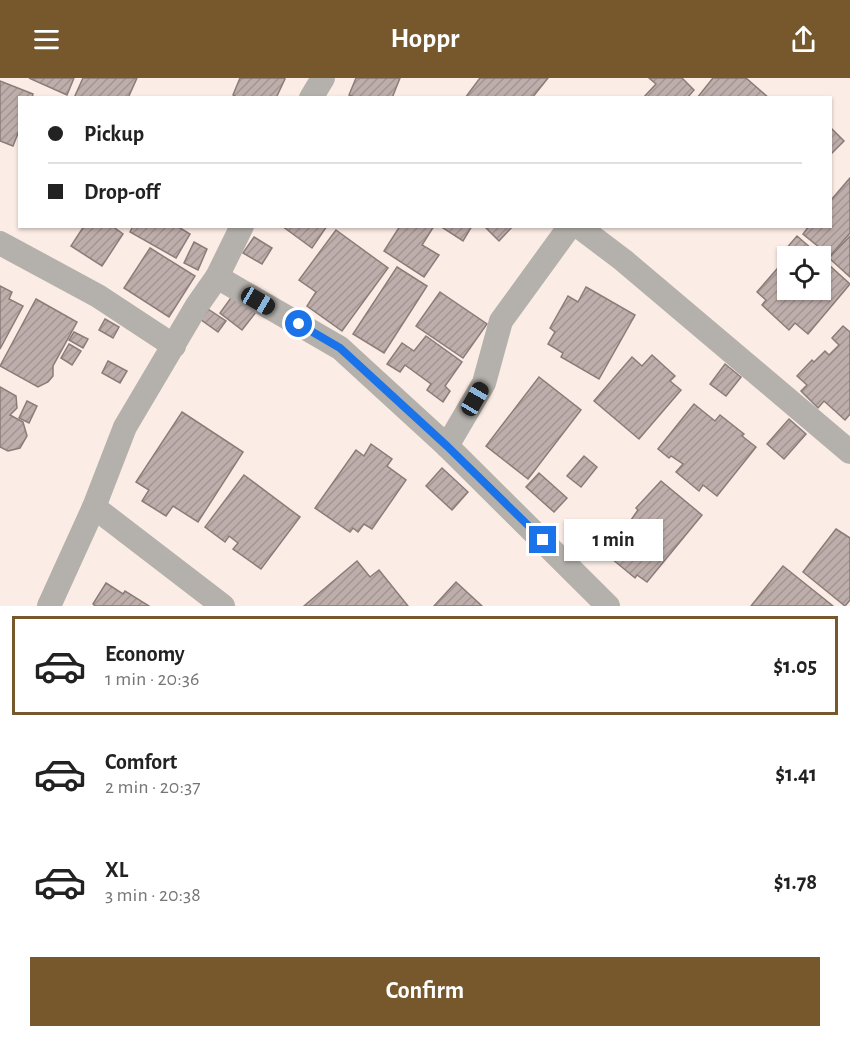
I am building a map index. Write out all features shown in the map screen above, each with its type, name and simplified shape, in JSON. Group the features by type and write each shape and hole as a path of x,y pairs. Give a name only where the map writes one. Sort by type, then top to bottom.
{"street":[{"path":"312,96 323,78"},
{"path":"49,606 94,507 125,427 196,307 217,277 241,228"},
{"path":"447,446 484,383 501,321 569,228"},
{"path":"581,228 623,260 850,452"},
{"path":"0,243 98,296 174,346"},
{"path":"217,277 340,348 447,446 608,606"},
{"path":"94,507 223,606"}],"building":[{"path":"29,78 74,78 67,95"},
{"path":"83,78 137,78 129,96 75,96"},
{"path":"240,78 285,79 277,96 233,95"},
{"path":"356,78 400,78 393,96 349,95"},
{"path":"480,78 548,78 534,96 466,96"},
{"path":"649,78 682,78 694,90 689,96 645,96 656,84"},
{"path":"713,78 746,78 767,96 699,96"},
{"path":"0,81 33,94 32,96 18,96 18,133 13,146 0,141"},
{"path":"832,129 844,141 832,153"},
{"path":"850,178 850,233 831,255 831,246 818,246 803,234 808,228 832,228 832,199"},
{"path":"83,228 115,228 123,234 102,266 71,246"},
{"path":"132,228 180,228 190,234 176,258 130,232"},
{"path":"285,228 326,228 312,248"},
{"path":"399,228 433,228 422,245 439,255 424,277 384,251"},
{"path":"443,228 471,228 463,241"},
{"path":"486,228 511,228 499,241"},
{"path":"336,230 388,268 342,331 307,306 316,292 299,280"},
{"path":"797,236 808,246 788,246"},
{"path":"850,236 850,277 831,260 831,256"},
{"path":"254,237 272,248 262,264 243,253"},
{"path":"194,242 207,249 198,270 184,263"},
{"path":"150,248 195,276 169,317 124,288"},
{"path":"397,267 427,286 384,353 353,334"},
{"path":"831,267 850,284 808,334 795,323 789,330 762,305 766,300 757,292 777,269 777,300 831,300"},
{"path":"0,286 12,292 9,299 23,306 0,349"},
{"path":"586,287 635,315 599,379 561,357 563,353 548,344 555,332 550,328 568,296 578,302"},
{"path":"440,292 487,324 463,358 416,326"},
{"path":"233,295 256,312 242,330 220,313"},
{"path":"36,299 77,322 53,366 53,376 48,382 38,387 0,366"},
{"path":"208,309 226,321 218,332 200,319"},
{"path":"105,319 119,327 113,338 99,330"},
{"path":"843,326 850,332 850,414 845,420 824,401 818,408 801,391 807,385 797,376 812,360 814,362 825,351 829,355 839,345 832,338"},
{"path":"74,332 88,339 83,348 69,340"},
{"path":"426,336 462,362 445,386 450,391 443,402 427,390 431,384 405,365 400,372 387,364 402,343 414,351"},
{"path":"69,344 81,351 72,365 61,358"},
{"path":"652,355 675,376 670,381 681,390 639,439 594,401 632,357 642,366"},
{"path":"108,361 127,371 120,383 102,373"},
{"path":"725,364 741,377 726,396 710,384"},
{"path":"539,377 581,410 528,479 486,446"},
{"path":"0,387 16,396 17,408 10,415 23,422 27,436 20,448 8,451 0,447"},
{"path":"27,401 37,406 29,423 19,418"},
{"path":"694,404 715,421 720,415 756,447 717,496 703,485 699,491 676,472 683,464 671,456 669,458 658,449"},
{"path":"182,412 243,452 198,522 173,506 166,516 142,501 149,490 136,482"},
{"path":"789,419 806,434 784,459 767,444"},
{"path":"371,444 392,459 387,466 406,480 372,529 364,524 358,532 353,528 350,532 315,508 356,450 364,456"},
{"path":"584,456 597,467 581,487 567,476"},
{"path":"442,468 468,492 452,510 426,486"},
{"path":"539,473 567,498 554,512 526,487"},
{"path":"244,475 300,517 261,569 233,549 238,543 229,536 225,542 205,527"},
{"path":"661,481 702,515 647,582 637,575 635,578 606,554 632,521 638,510 636,508"},
{"path":"836,529 850,538 850,600 845,606 803,572"},
{"path":"357,561 370,577 379,570 408,606 304,606"},
{"path":"783,566 833,606 751,606"},
{"path":"456,582 482,606 434,606"},
{"path":"106,583 123,594 125,591 149,606 95,606 93,604"}],"route":[{"path":"299,324 340,348 447,446 543,540"}]}
